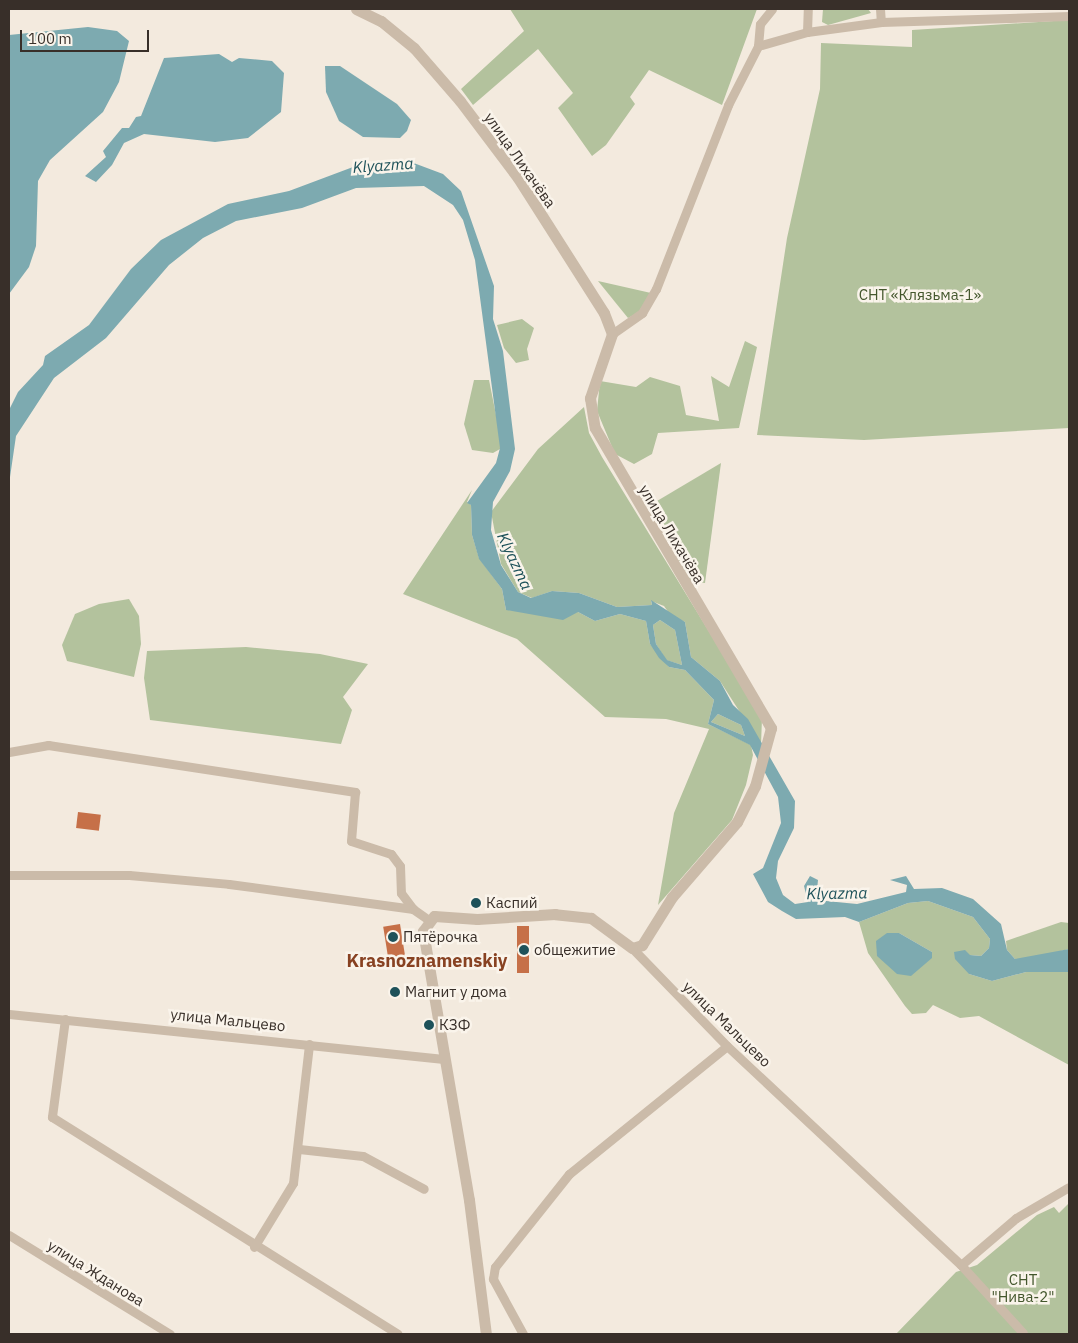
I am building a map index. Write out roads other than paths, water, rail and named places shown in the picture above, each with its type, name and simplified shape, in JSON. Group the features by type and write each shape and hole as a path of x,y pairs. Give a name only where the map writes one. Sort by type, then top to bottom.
{"street":[{"name":"улица Лихачёва","path":"356,9 381,21 439,76 518,178 604,313 612,334 590,398 595,428 763,709 771,728 770,739 755,786 738,822 672,897 642,945 632,948"},
{"path":"612,334 642,313 656,289 728,105 758,46 760,24 772,9"},
{"path":"807,32 808,9"},
{"path":"880,9 881,22"},
{"path":"758,46 807,32 881,22 1069,16"},
{"path":"9,752 48,745 355,792 351,841 391,854 400,866 401,893 413,909 428,920 423,940 480,1272 486,1334"},
{"path":"9,875 129,875 413,909"},
{"name":"улица Мальцево","path":"428,920 441,916 477,919 555,914 591,918 632,948 727,1046 961,1265 1022,1333"},
{"name":"улица Мальцево","path":"9,1014 444,1059"},
{"path":"65,1019 52,1117 254,1247 398,1334"},
{"path":"254,1247 293,1183 299,1149 309,1044"},
{"path":"493,1272 569,1174 727,1046"},
{"path":"299,1149 363,1156 424,1189"},
{"path":"961,1265 1016,1218 1069,1187"},
{"name":"улица Жданова","path":"9,1235 170,1334"},
{"path":"480,1272 493,1272"},
{"path":"493,1272 524,1334"}],"water":[{"path":"88,27 117,31 129,41 119,82 103,112 50,160 38,181 36,246 29,267 9,294 9,35"},
{"path":"219,54 232,62 239,58 272,61 284,73 281,112 248,138 215,142 144,134 124,143 112,165 96,182 85,176 106,157 103,151 122,128 129,128 136,117 141,116 164,58"},
{"path":"325,66 340,66 397,104 411,120 407,131 400,138 363,137 339,121 326,92"},
{"path":"411,162 443,174 461,191 494,286 493,319 503,351 515,449 510,471 493,502 491,530 501,565 518,592 531,598 552,591 579,593 617,607 652,605 651,600 685,622 691,657 720,681 733,705 748,719 795,801 794,828 778,861 776,878 783,895 795,904 808,902 804,886 810,876 818,880 816,900 857,904 906,892 907,885 890,880 906,876 914,889 942,888 973,899 1001,924 1007,950 1015,959 1069,949 1069,972 1026,972 992,981 969,974 955,959 954,952 965,950 970,955 981,956 989,948 990,939 973,917 928,901 908,903 859,922 845,917 796,919 768,902 753,874 763,868 781,823 778,797 750,745 708,724 714,700 685,670 669,667 659,658 650,644 646,621 620,614 595,621 578,612 563,620 506,610 502,589 479,559 472,535 471,505 467,503 496,463 500,448 475,260 463,220 453,205 424,186 356,188 302,208 236,221 203,238 169,265 106,338 54,378 16,436 9,484 9,410 18,392 43,365 45,356 89,325 131,269 161,240 228,204 289,191 353,167 382,169","holes":["660,620 675,630 682,665 667,660 656,644 653,625","718,714 741,725 745,736 711,722"]},
{"path":"887,933 899,933 932,952 932,958 911,976 897,974 877,956 876,941"}],"place":[{"name":"Каспий","path":"476,903"},
{"name":"Пятёрочка","path":"393,937"},
{"name":"общежитие","path":"524,950"},
{"name":"Магнит у дома","path":"395,992"},
{"name":"КЗФ","path":"429,1025"}],"district":[{"name":"Krasnoznamenskiy","path":"427,961"}],"water label":[{"name":"Klyazma","path":"383,165"},
{"name":"Klyazma","path":"515,561"},
{"name":"Klyazma","path":"837,893"}],"park label":[{"name":"СНТ «Клязьма-1»","path":"920,295"},
{"name":"СНТ \"Нива-2\"","path":"1023,1288"}]}
